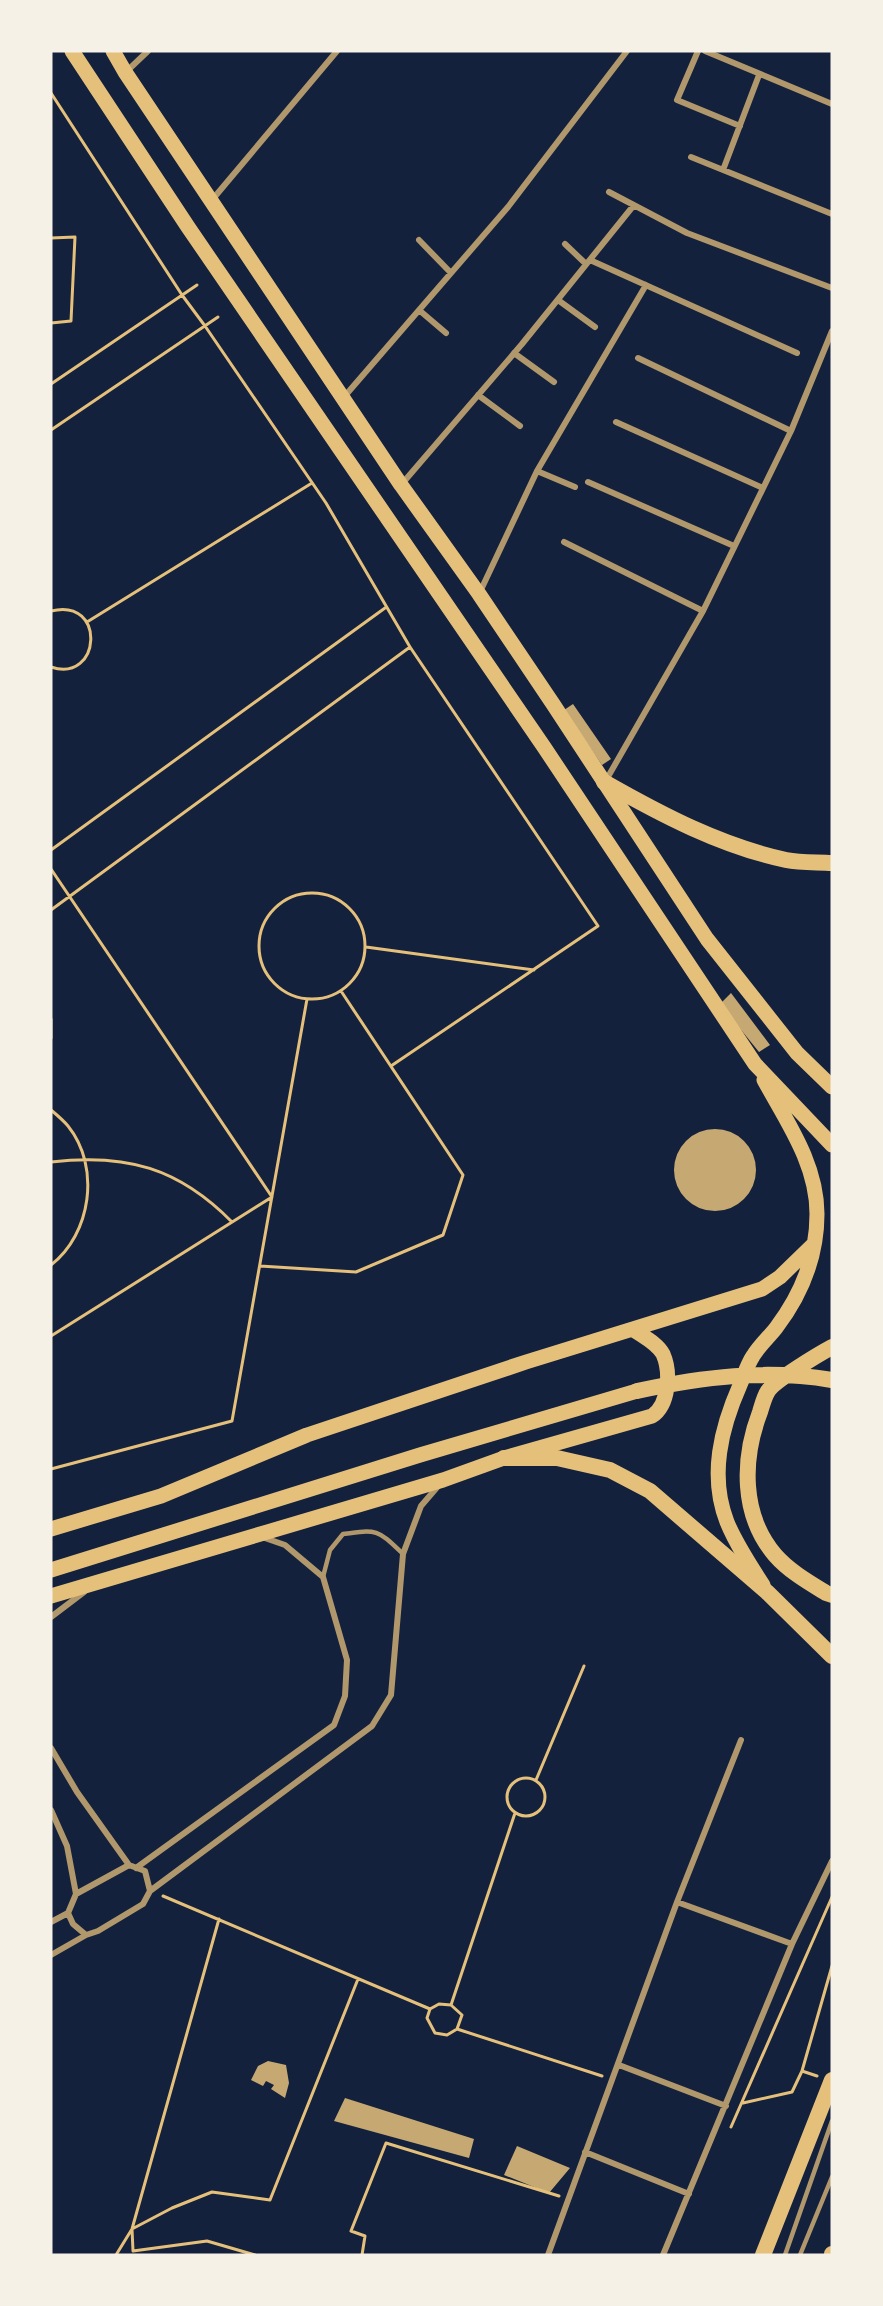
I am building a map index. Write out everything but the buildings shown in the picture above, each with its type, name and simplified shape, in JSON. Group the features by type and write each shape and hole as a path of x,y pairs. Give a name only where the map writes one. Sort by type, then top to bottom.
{"highway":[{"path":"604,782 660,813 714,838 787,860 832,863"},
{"path":"832,1347 768,1390 750,1441 747,1476 756,1523 775,1556 789,1569 832,1595"},
{"path":"637,1391 717,1376 764,1374 832,1380"},
{"path":"504,1458 557,1458 610,1470 650,1491 767,1592 832,1656"},
{"path":"763,2255 827,2079"}],"main road":[{"path":"72,51 188,227 531,727 755,1065 803,1149 810,1168 817,1214 814,1244 804,1284 777,1327 753,1356 726,1419 718,1451 720,1493 726,1520 736,1542 767,1592"},
{"path":"113,51 401,485 479,594 707,939 797,1053 832,1087"},
{"path":"755,1065 832,1145"},
{"path":"51,1529 161,1496 318,1431 526,1362 762,1289 780,1277 814,1244"},
{"path":"51,1596 443,1480 504,1458 652,1416 659,1411 666,1392 667,1369 663,1354 655,1344 634,1330"},
{"path":"51,1570 409,1458 637,1391"}],"street":[{"path":"125,72 148,51"},
{"path":"211,201 337,51"},
{"path":"344,398 508,207 627,51"},
{"path":"698,51 677,100 740,126"},
{"path":"705,51 832,104"},
{"path":"723,170 759,75"},
{"path":"691,157 832,214"},
{"path":"609,192 687,233 832,288"},
{"path":"401,485 514,353 634,205"},
{"path":"419,240 451,273"},
{"path":"565,244 588,262 646,285 797,352"},
{"path":"479,594 537,471 646,285"},
{"path":"558,300 595,327"},
{"path":"419,310 446,333"},
{"path":"604,782 703,611 791,430 832,331"},
{"path":"514,353 554,382"},
{"path":"638,358 791,430"},
{"path":"478,395 520,426"},
{"path":"615,422 763,488"},
{"path":"537,471 574,487"},
{"path":"588,482 735,546"},
{"path":"564,542 703,611"},
{"path":"51,1955 143,1904 150,1891 372,1726 391,1695 403,1554 421,1506 443,1480"},
{"path":"76,1894 133,1866 334,1725 345,1696 347,1660 323,1577 285,1545 255,1535"},
{"path":"51,1617 60,1608 100,1581"},
{"path":"548,2255 677,1902 741,1740"},
{"path":"51,1748 77,1792 133,1866 145,1871 150,1891"},
{"path":"51,1810 67,1846 76,1894 68,1913 51,1922"},
{"path":"663,2255 792,1944 832,1861"},
{"path":"677,1902 792,1944"},
{"path":"68,1913 73,1924 86,1935"},
{"path":"619,2065 726,2106"},
{"path":"585,2152 689,2194"}],"lane":[{"path":"323,1577 330,1550 343,1534 365,1531 382,1534 403,1554"},
{"path":"785,2255 832,2121"},
{"path":"800,2255 832,2177"}],"path":[{"path":"51,93 182,295 326,503 385,608 410,647 598,926 391,1066"},
{"path":"51,238 75,237 71,321 51,323"},
{"path":"51,384 197,285"},
{"path":"51,430 218,317"},
{"path":"87,622 312,483"},
{"path":"51,850 385,608"},
{"path":"51,611 70,610 80,615 87,622 92,642 83,661 64,669 51,667"},
{"path":"51,910 410,647"},
{"path":"51,869 272,1197"},
{"path":"309,893 326,895 342,902 355,914 363,930 366,947 363,964 354,980 340,991 324,998 307,999 290,994 275,984 265,970 260,954 260,936 266,920 277,906 292,897 309,893"},
{"path":"366,947 534,970"},
{"path":"260,1266 356,1272 443,1235 463,1175 340,991"},
{"path":"51,1469 232,1421 307,999"},
{"path":"51,1019 51,1038"},
{"path":"51,1110 69,1127 84,1158 89,1192 81,1226 63,1256 51,1265"},
{"path":"51,1162 84,1158 132,1162 176,1178 214,1203 232,1222"},
{"path":"51,1336 272,1197"},
{"path":"536,1780 584,1666"},
{"path":"530,1778 536,1780 546,1795 543,1807 533,1815 515,1813 507,1802 508,1789 516,1780 530,1778"},
{"path":"451,2005 515,1813"},
{"path":"150,1891 430,2010"},
{"path":"727,2136 832,1897"},
{"path":"116,2255 132,2229 219,1919"},
{"path":"726,2106 792,2092 802,2071 832,1966"},
{"path":"132,2229 172,2208 212,2192 270,2200 358,1979"},
{"path":"439,2004 451,2005 462,2015 457,2029 447,2035 435,2033 428,2018 430,2010 439,2004"},
{"path":"457,2029 612,2079"},
{"path":"802,2071 827,2079"},
{"path":"362,2255 365,2236 351,2231 386,2143 569,2199"},
{"path":"132,2229 133,2252 207,2241 255,2255"}]}
